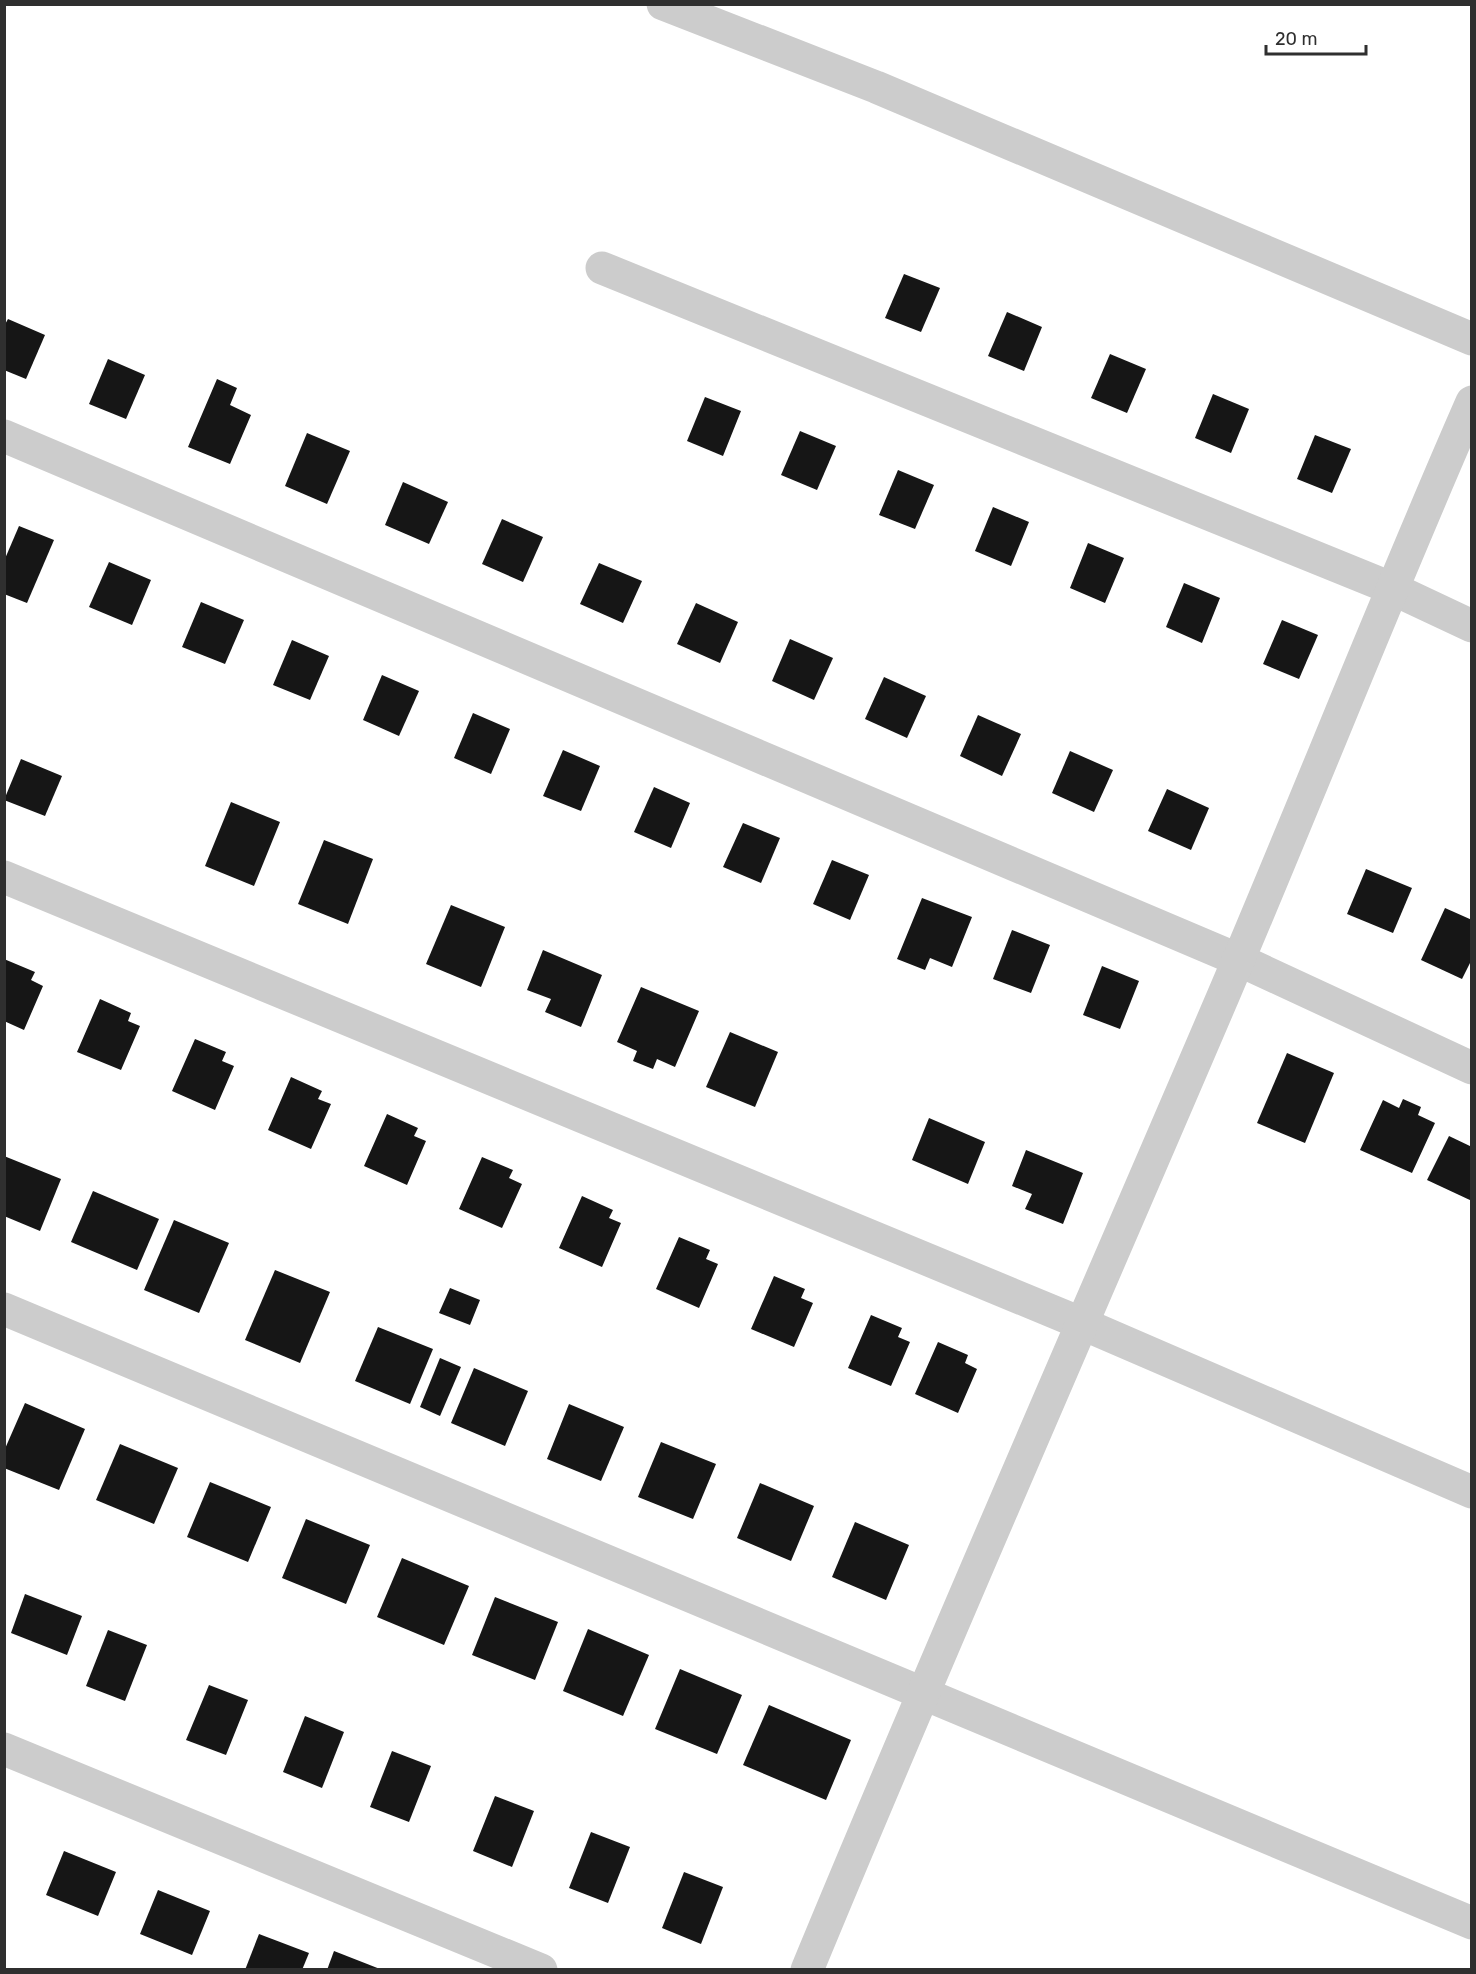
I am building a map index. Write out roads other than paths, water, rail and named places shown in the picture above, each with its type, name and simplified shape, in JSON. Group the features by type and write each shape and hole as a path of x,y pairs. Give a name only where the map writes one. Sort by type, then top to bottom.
{"street":[{"path":"663,4 876,87 1472,339"},
{"path":"602,268 1391,588 1472,626"},
{"path":"807,1970 921,1694 1239,960 1391,588 1472,402"},
{"path":"4,436 1239,960 1472,1068"},
{"path":"4,877 1083,1324 1472,1492"},
{"path":"4,1309 1472,1923"},
{"path":"4,1749 541,1970"}]}
